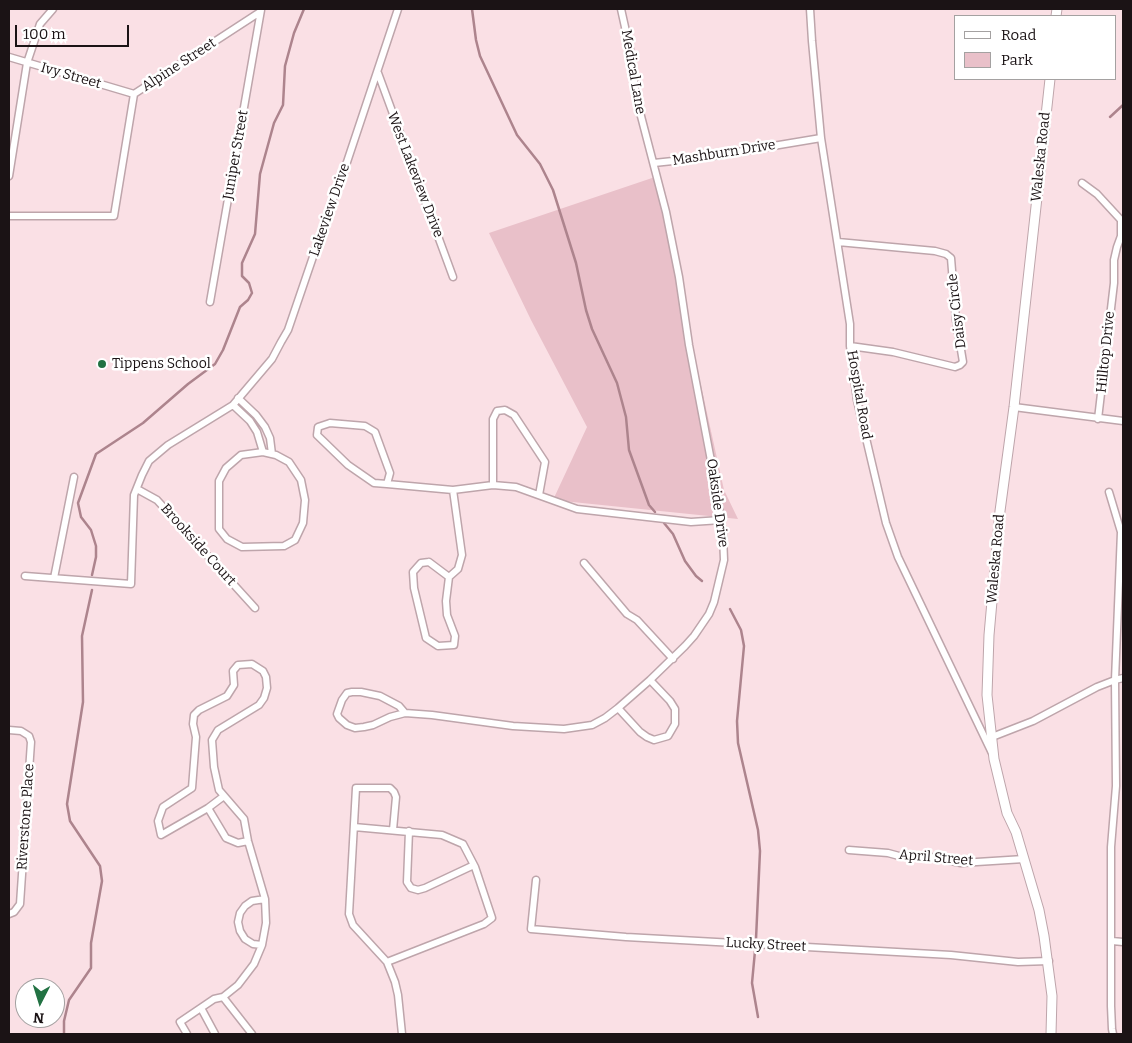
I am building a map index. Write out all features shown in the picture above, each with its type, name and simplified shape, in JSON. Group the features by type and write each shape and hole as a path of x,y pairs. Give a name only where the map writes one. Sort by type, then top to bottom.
{"main road":[{"name":"Waleska Road","path":"1050,80 1014,407 1000,511 989,635 986,695 994,759 1007,813 1016,832 1039,910 1049,961 1052,996 1051,1034"}],"street":[{"path":"9,176 27,62 40,24 53,9"},
{"name":"Lakeview Drive","path":"54,578 131,584 134,495 149,461 168,445 233,405 272,359 288,330 378,73 398,9"},
{"name":"Medical Lane","path":"621,9 631,54 636,97 646,136"},
{"name":"Hospital Road","path":"810,9 821,138 850,324 850,346 857,400 886,523 898,557 994,759"},
{"name":"Alpine Street","path":"9,216 114,216 134,94 261,11"},
{"name":"Juniper Street","path":"210,302 261,11"},
{"name":"Ivy Street","path":"9,57 134,94"},
{"name":"West Lakeview Drive","path":"378,73 406,154 453,277"},
{"name":"Mashburn Drive","path":"646,136 654,163 701,158 821,138"},
{"name":"Oakside Drive","path":"405,713 399,706 380,696 362,692 347,693 342,700 337,714 347,725 355,728 373,725 390,717 405,713 432,714 513,726 564,729 592,725 618,708 650,680 694,636 709,614 714,602 724,560 721,520 689,345 679,277 654,163"},
{"name":"Hilltop Drive","path":"1082,184 1097,194 1121,220 1121,236 1114,260 1114,282 1098,419"},
{"name":"Daisy Circle","path":"838,242 935,251 946,254 951,258 957,328 963,362 955,367 893,352 850,346"},
{"path":"238,398 256,415 265,427 270,438 272,454"},
{"path":"233,405 250,421 257,432 264,452"},
{"path":"1014,407 1123,422"},
{"path":"493,485 493,419 497,411 505,410 514,415 545,462 540,495"},
{"path":"387,484 390,473 375,432 366,426 330,423 318,427 317,435 348,465 374,483 453,490 493,485 521,488 578,509 691,522 721,520"},
{"path":"264,452 289,462 302,480 305,500 303,523 295,540 284,546 242,547 227,539 219,528 219,481 226,468 241,455 264,452"},
{"path":"25,576 54,578 74,477"},
{"name":"Brookside Court","path":"137,489 157,500 255,608"},
{"path":"449,577 429,562 421,563 414,572 414,588 426,638 438,646 454,645 455,636 446,602 449,577 458,569 462,555 453,490"},
{"path":"1109,492 1121,532 1115,680 1116,786 1111,847 1111,1006 1114,1034"},
{"path":"584,563 626,614 637,620 672,659"},
{"path":"187,1034 180,1022 238,985 248,972 262,945 266,923 265,899 248,841 244,820 224,796 219,790 214,767 212,740 218,730 259,705 264,698 267,688 266,677 263,671 252,664 238,665 233,671 234,685 227,696 199,710 194,715 193,724 196,737 192,788 162,807 158,820 160,832 162,835 208,808 224,796"},
{"path":"992,737 1032,721 1068,701 1123,678"},
{"path":"618,708 647,737 654,740 668,736 675,724 675,709 670,700 650,680"},
{"name":"Riverstone Place","path":"9,730 21,730 29,736 31,742 20,904 14,912 9,914"},
{"path":"393,830 396,797 390,788 356,788 350,920 387,962 397,988 402,1034"},
{"path":"208,808 226,838 238,843 248,841"},
{"path":"354,827 442,835 462,844 474,865 492,918 484,924 387,962"},
{"path":"409,831 407,882 412,888 418,890 425,888 474,865"},
{"name":"April Street","path":"849,850 888,852 899,856 926,856 961,864 1024,860"},
{"name":"Lucky Street","path":"536,880 532,929 951,955 1018,962 1049,961"},
{"path":"262,945 252,944 245,938 240,931 238,922 245,906 252,901 265,899"},
{"path":"1112,941 1123,942"},
{"path":"223,996 252,1034"},
{"path":"201,1008 215,1034"}],"green space":[{"path":"655,177 724,490 738,519 553,500 587,427 531,320 489,233"}],"waterway":[{"path":"92,575 96,557 96,546 91,530 81,517 78,503 96,454 143,423 188,384 215,364 223,350 240,307 248,300 252,293 249,283 242,276 242,263 255,234 260,174 274,123 283,105 285,66 294,33 304,9"},
{"path":"472,9 480,56 517,135 540,164 553,190 576,263 592,329 617,383 626,417 629,450 649,505 655,512"},
{"path":"1110,117 1123,105"},
{"path":"664,523 673,534 685,561 702,581"},
{"path":"64,1034 64,1021 69,1000 91,968 91,943 102,881 100,866 70,821 67,804 83,702 82,636 92,590"},
{"path":"730,609 741,630 744,646 737,721 738,743 758,830 760,851 756,939"},
{"path":"755,951 752,983 758,1017"}],"place":[{"name":"Tippens School","path":"102,364"}]}
